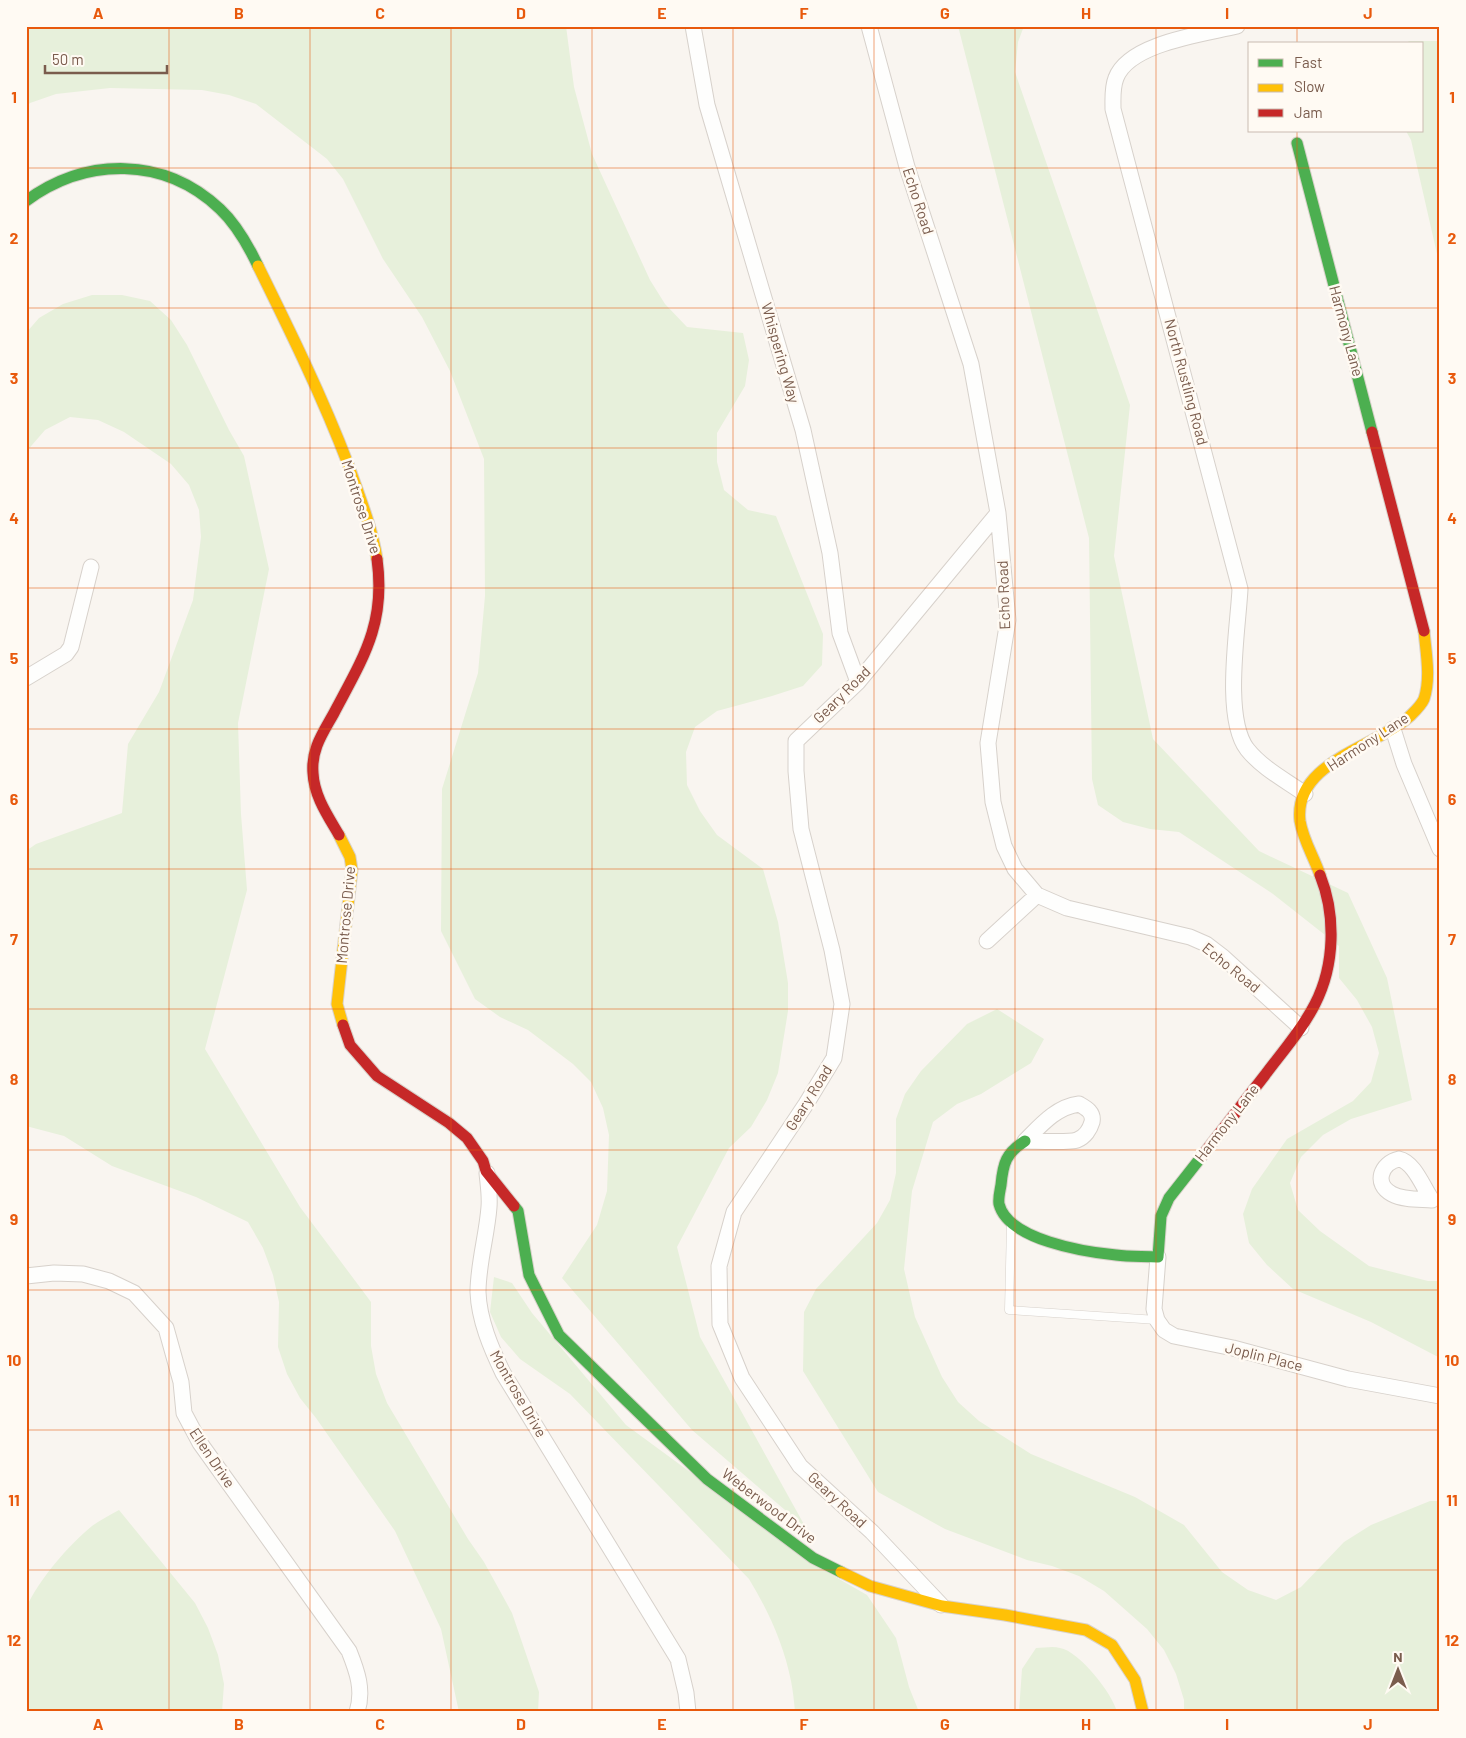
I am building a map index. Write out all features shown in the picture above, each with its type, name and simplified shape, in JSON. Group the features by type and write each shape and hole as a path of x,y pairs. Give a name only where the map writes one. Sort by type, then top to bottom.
{"street":[{"name":"Whispering Way","path":"693,26 707,105 803,430 830,553 840,633 858,682"},
{"name":"Echo Road","path":"869,26 907,167 971,364 998,513 1008,620 988,743 994,802 1004,846 1015,869 1037,895 1067,908 1190,937 1206,944 1223,957 1300,1028"},
{"name":"North Rustling Road","path":"1237,26 1164,44 1135,56 1122,66 1116,77 1112,92 1113,109 1238,580 1239,603 1234,665 1234,697 1239,736 1247,749 1261,763 1305,794"},
{"name":"Harmony Lane","path":"1158,1257 1161,1216 1169,1198 1300,1028 1318,1000 1326,972 1330,945 1330,919 1328,898 1316,863 1302,835 1300,815 1305,794 1314,779 1330,763 1393,730 1410,717 1422,702 1427,684 1424,630 1297,143"},
{"name":"Montrose Drive","path":"26,201 48,186 81,173 114,169 148,172 165,177 194,189 209,199 233,225 256,260 339,440 371,530 380,570 379,609 372,638 317,742 313,754 313,781 316,792 350,857 352,870 339,987 339,1014 350,1044 372,1071 468,1138 483,1161 489,1190 489,1209 478,1291 482,1318 494,1355 503,1373 678,1659 686,1693 688,1712"},
{"name":"Geary Road","path":"942,1606 872,1532 800,1466 742,1378 720,1324 719,1266 734,1212 806,1104 834,1058 842,1004 832,950 801,829 796,771 796,741 858,682 998,513"},
{"path":"26,678 66,654 71,648 91,567"},
{"path":"1393,730 1404,764 1440,849"},
{"path":"987,941 1037,895"},
{"path":"1025,1141 1013,1148 1007,1155 999,1204 1005,1216 1011,1223 1026,1233 1047,1241 1113,1255 1158,1257 1154,1309 1157,1320"},
{"name":"Weberwood Drive","path":"486,1171 518,1211 529,1276 559,1335 707,1479 813,1558 870,1586 942,1606 1086,1630 1112,1645 1135,1680 1143,1712"},
{"name":"Ellen Drive","path":"26,1276 54,1273 83,1274 109,1281 134,1293 166,1328 181,1382 184,1413 200,1444 349,1651 359,1675 360,1703 357,1712"},
{"name":"Joplin Place","path":"1157,1320 1164,1330 1174,1336 1233,1348 1348,1380 1440,1396"}],"lane":[{"path":"1011,1223 1009,1310 1157,1320"}],"green space":[{"path":"26,26 566,26 574,87 592,154 650,280 665,304 687,327 743,333 749,360 745,386 717,433 717,462 724,490 748,510 776,516 823,634 822,665 803,686 717,711 695,727 686,752 687,785 700,811 717,835 763,869 778,922 788,983 788,1011 778,1073 767,1100 751,1127 729,1148 677,1247 700,1337 806,1528 692,1430 562,1278 597,1225 607,1191 609,1135 603,1108 591,1082 573,1064 528,1030 500,1017 475,999 441,931 442,789 478,673 485,596 484,459 450,371 422,317 383,259 343,179 327,159 256,104 229,95 202,90 110,88 56,94 30,103 26,107"},
{"path":"958,26 1024,26 1018,42 1015,72 1130,405 1114,556 1153,739 1259,851 1348,893 1387,978 1412,1100 1351,1119 1323,1135 1301,1157 1290,1183 1298,1210 1320,1231 1369,1266 1428,1281 1440,1281 1440,1358 1371,1322 1293,1289 1267,1265 1249,1243 1243,1214 1252,1189 1287,1139 1353,1101 1371,1082 1379,1053 1372,1027 1357,1000 1339,978 1339,946 1273,894 1179,832 1150,829 1123,822 1098,805 1092,779 1089,538"},
{"path":"1440,39 1440,267 1411,140 1407,132 1424,132 1424,42 1408,42 1437,41"},
{"path":"92,295 122,295 150,301 171,320 187,345 244,456 269,569 238,723 241,814 247,890 205,1049 300,1207 371,1302 371,1346 376,1374 387,1403 468,1539 484,1562 512,1613 539,1692 538,1712 459,1712 441,1629 395,1531 300,1398 287,1374 278,1347 279,1302 273,1275 263,1248 248,1222 196,1197 112,1166 64,1136 26,1126 26,851 36,844 122,813 128,744 159,692 193,600 201,537 199,510 189,485 171,464 124,432 98,420 70,417 45,430 26,452 26,333 39,318 63,304"},
{"path":"997,1009 1044,1039 1031,1063 981,1094 957,1104 933,1122 912,1191 904,1269 915,1317 942,1377 958,1402 979,1421 1031,1454 1135,1497 1184,1525 1222,1572 1248,1590 1276,1600 1301,1587 1344,1542 1371,1525 1430,1501 1440,1501 1440,1712 1184,1712 1184,1700 1176,1674 1164,1650 1147,1629 1104,1591 1079,1576 1052,1566 1027,1560 945,1529 878,1492 803,1371 804,1312 816,1289 877,1223 890,1200 896,1173 896,1119 905,1094 921,1071 967,1024"},
{"path":"494,1277 512,1283 532,1313 626,1425 825,1571 867,1595 896,1638 909,1687 919,1712 795,1712 791,1681 780,1641 763,1603 749,1579 570,1394 520,1359 501,1337 490,1312"},
{"path":"119,1510 195,1603 208,1628 218,1655 224,1684 222,1712 26,1712 26,1608 46,1574 73,1543 92,1526"},
{"path":"1036,1648 1060,1648 1076,1657 1094,1674 1109,1695 1117,1712 1019,1712 1022,1669"}],"traffic: fast":[{"path":"1297,143 1372,432"},
{"path":"26,201 49,187 74,176 99,170 124,169 150,172 174,179 198,192 220,209 241,235 258,266"},
{"path":"1025,1141 1010,1154 1004,1165 999,1204 1005,1216 1017,1227 1049,1242 1086,1251 1121,1256 1158,1257 1161,1216 1169,1198 1202,1156"},
{"path":"514,1206 518,1211 529,1275 559,1335 707,1479 813,1558 841,1572"}],"traffic: slow":[{"path":"258,266 305,364 338,439 365,511 377,559"},
{"path":"1320,875 1301,828 1301,801 1309,784 1323,770 1340,758 1395,728 1421,704 1426,691 1428,674 1424,631"},
{"path":"339,835 350,857 352,870 337,1004 343,1025"},
{"path":"841,1572 870,1586 942,1606 1086,1630 1112,1645 1135,1680 1143,1712"}],"traffic: jam":[{"path":"1372,432 1424,631"},
{"path":"339,835 316,790 313,773 314,756 322,734 354,675 370,640 378,603 377,559"},
{"path":"1202,1156 1298,1032 1310,1014 1322,989 1330,957 1331,923 1329,907 1320,875"},
{"path":"343,1025 350,1045 377,1076 449,1123 467,1138 483,1161 486,1171 514,1206"}]}
